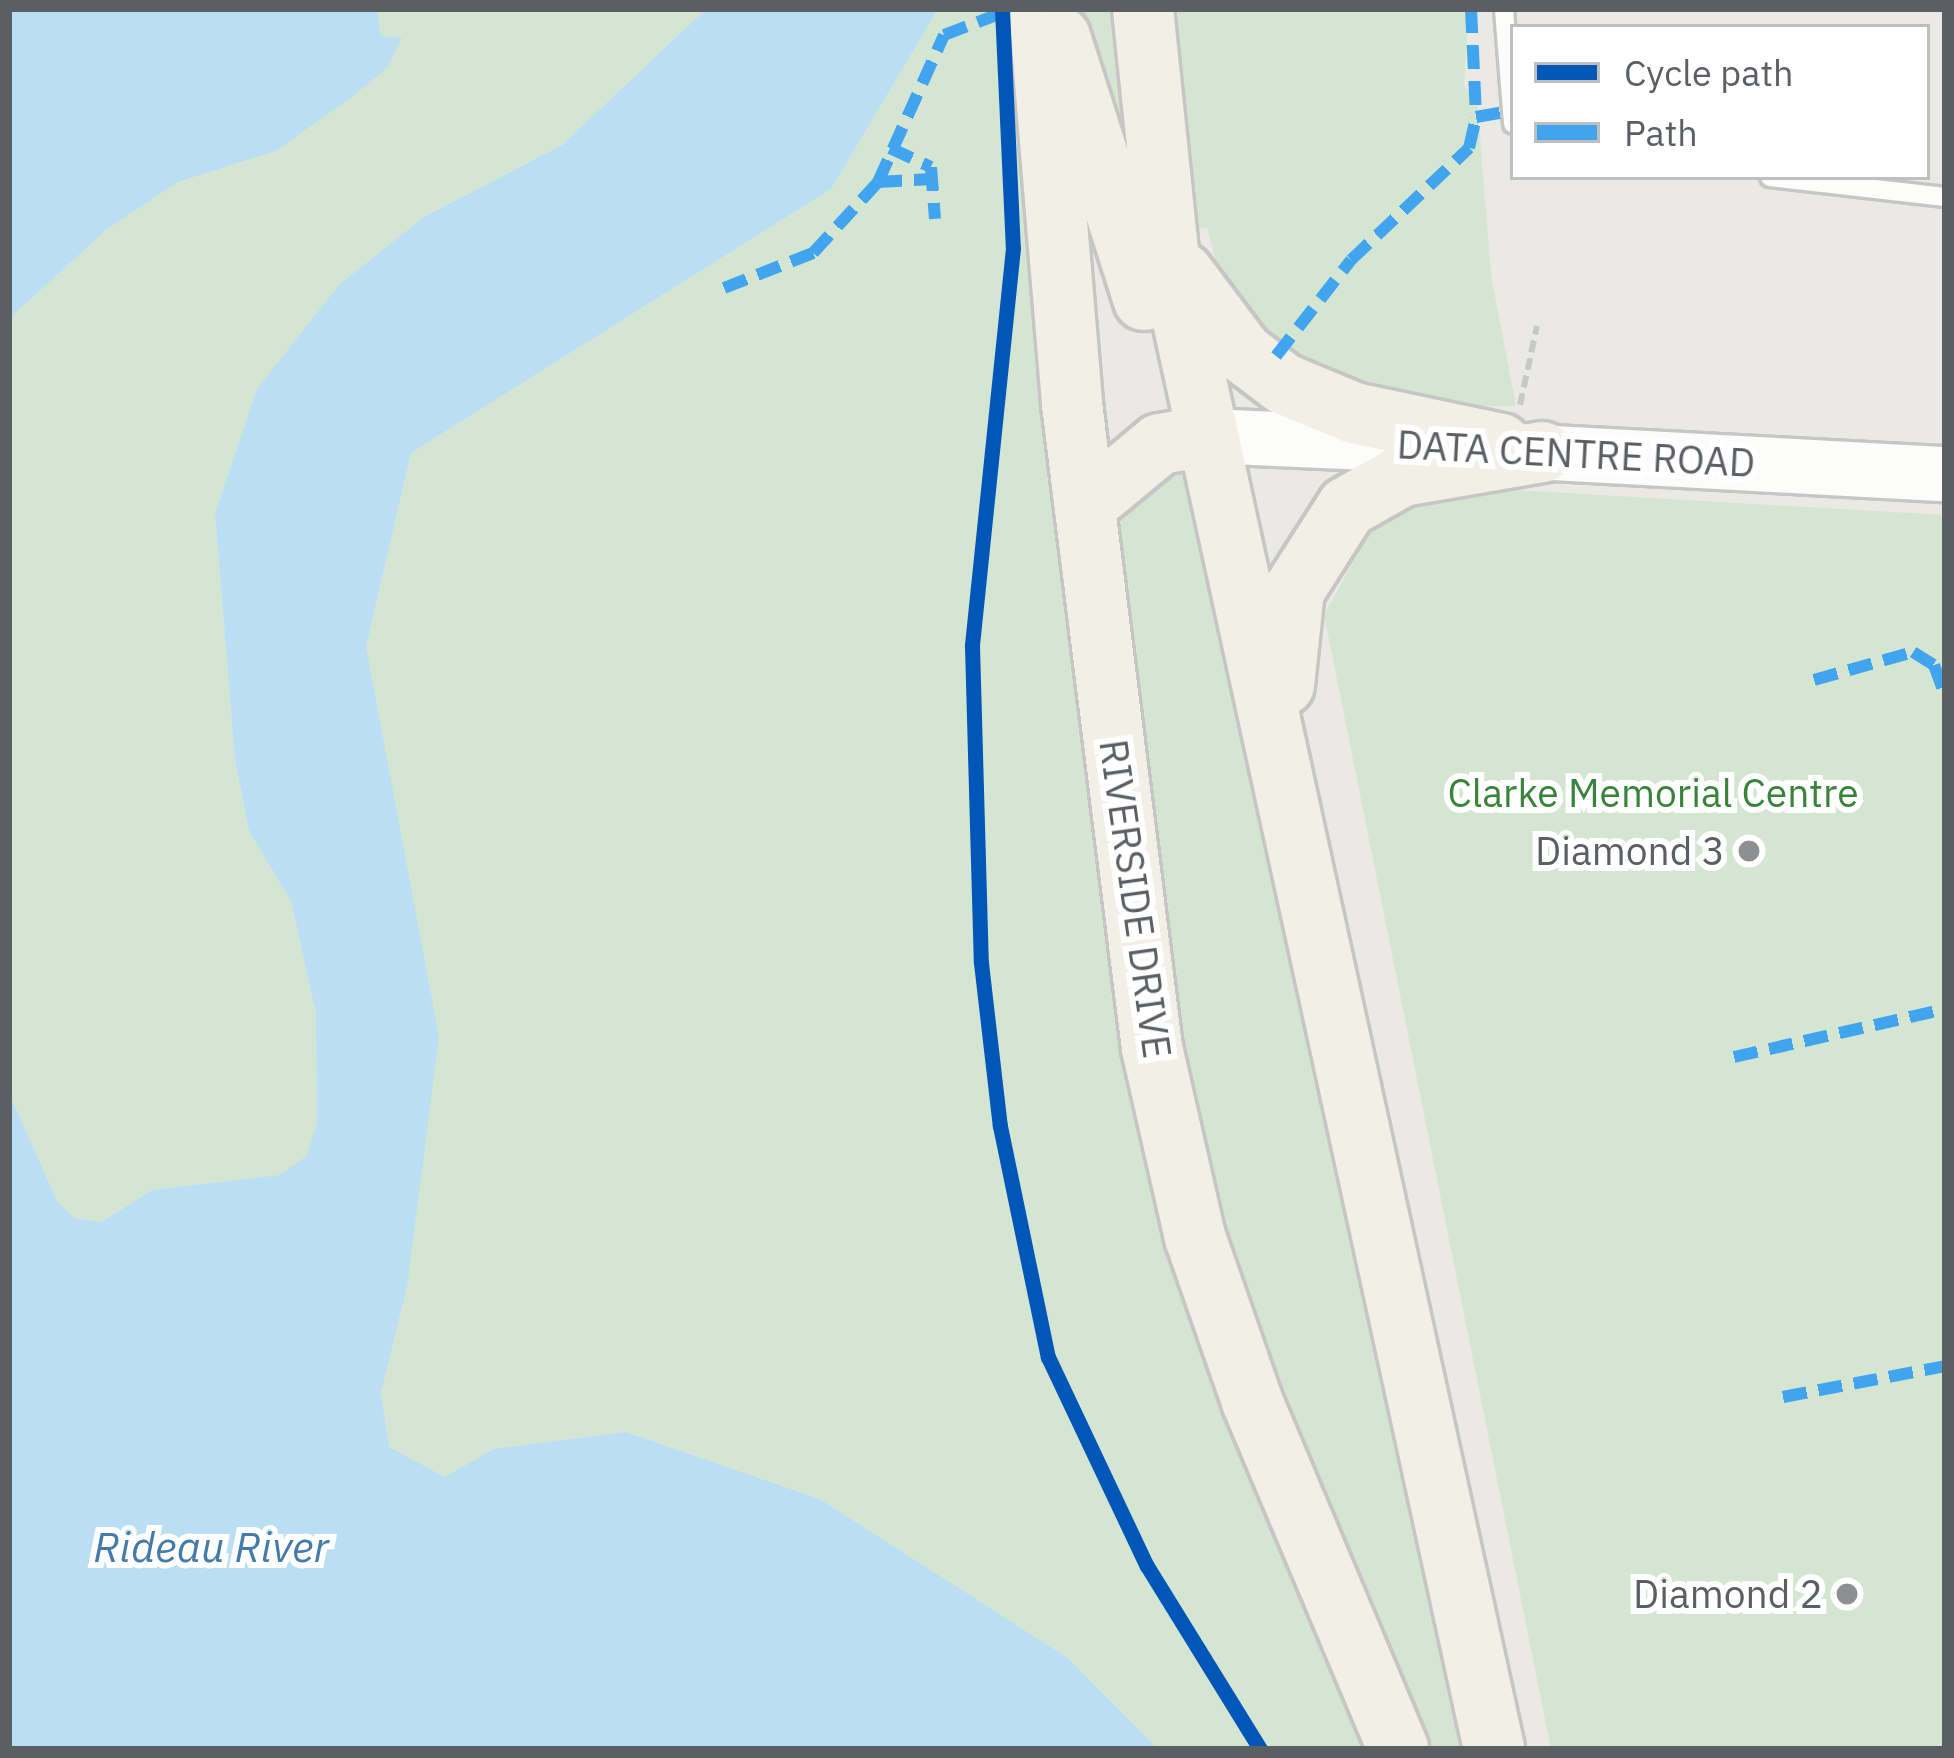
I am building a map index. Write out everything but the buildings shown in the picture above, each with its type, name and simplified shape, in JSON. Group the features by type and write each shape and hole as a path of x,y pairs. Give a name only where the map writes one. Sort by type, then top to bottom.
{"main road":[{"name":"RIVERSIDE DRIVE","path":"1039,9 1046,168 1152,1048 1195,1237 1252,1401 1398,1749"},
{"path":"1051,9 1168,398 1207,436"},
{"path":"1143,9 1168,252 1282,751 1494,1749"},
{"path":"1168,252 1243,353 1284,384 1354,413 1529,450"},
{"path":"1085,506 1160,444 1207,436"},
{"name":"DATA CENTRE ROAD","path":"1207,436 1945,474"},
{"path":"1282,751 1294,590 1347,507 1419,471 1529,450"}],"lane":[{"path":"1504,9 1510,86"},
{"path":"1796,180 1945,197"}],"path":[{"path":"1529,450 1537,326"}],"green space":[{"path":"377,9 706,9 562,145 424,217 215,515 235,760 249,831 291,901 316,1014 317,1123 308,1156 279,1175 152,1190 102,1222 75,1218 58,1203 9,1093 9,319 106,230 178,182 276,151 401,38 381,36"},
{"path":"938,9 1015,9 1152,1048 1398,1749 1158,1749 1068,1658 820,1499 626,1432 493,1449 445,1477 389,1448 381,1393 407,1287 366,647 411,453 831,189"},
{"path":"1073,9 1123,9 1140,201 1075,19"},
{"path":"1166,9 1469,9 1464,86 1477,98 1491,275 1516,406 1387,408 1283,354 1221,281 1207,228 1189,229"},
{"path":"1187,462 1471,1749 1424,1749 1220,1223 1174,994 1120,549 1120,519 1149,476"},
{"name":"Clarke Memorial Centre","path":"1496,489 1945,515 1945,1749 1551,1749 1324,615 1370,531 1406,505"}],"water":[{"path":"9,9 377,9 381,36 402,38 387,68 353,96 276,151 178,182 106,230 9,319"},
{"name":"Rideau River","path":"706,9 938,9 831,189 411,453 366,647 439,1037 407,1287 381,1393 389,1447 445,1477 493,1449 626,1432 820,1499 1068,1658 1158,1749 9,1749 9,1093 58,1203 75,1218 102,1222 152,1190 279,1175 307,1156 317,1123 316,1014 291,901 249,831 235,760 215,514 257,389 339,285 424,217 562,145"}],"marked path":[{"path":"1471,9 1476,117"},
{"path":"724,288 813,253 878,182 944,35 1002,13"},
{"path":"1276,356 1351,260 1469,148 1476,117 1510,111"},
{"path":"890,148 931,167 935,219"},
{"path":"878,182 932,179"},
{"path":"1814,680 1913,652 1934,665 1945,695"},
{"path":"1734,1057 1945,1009"},
{"path":"1783,1397 1945,1366"}],"cycle path":[{"path":"1002,9 1013,248 972,646 981,963 1000,1126 1048,1357 1147,1566 1260,1749"}],"place":[{"name":"Diamond 3","path":"1749,851"},
{"name":"Diamond 2","path":"1847,1594"}]}
